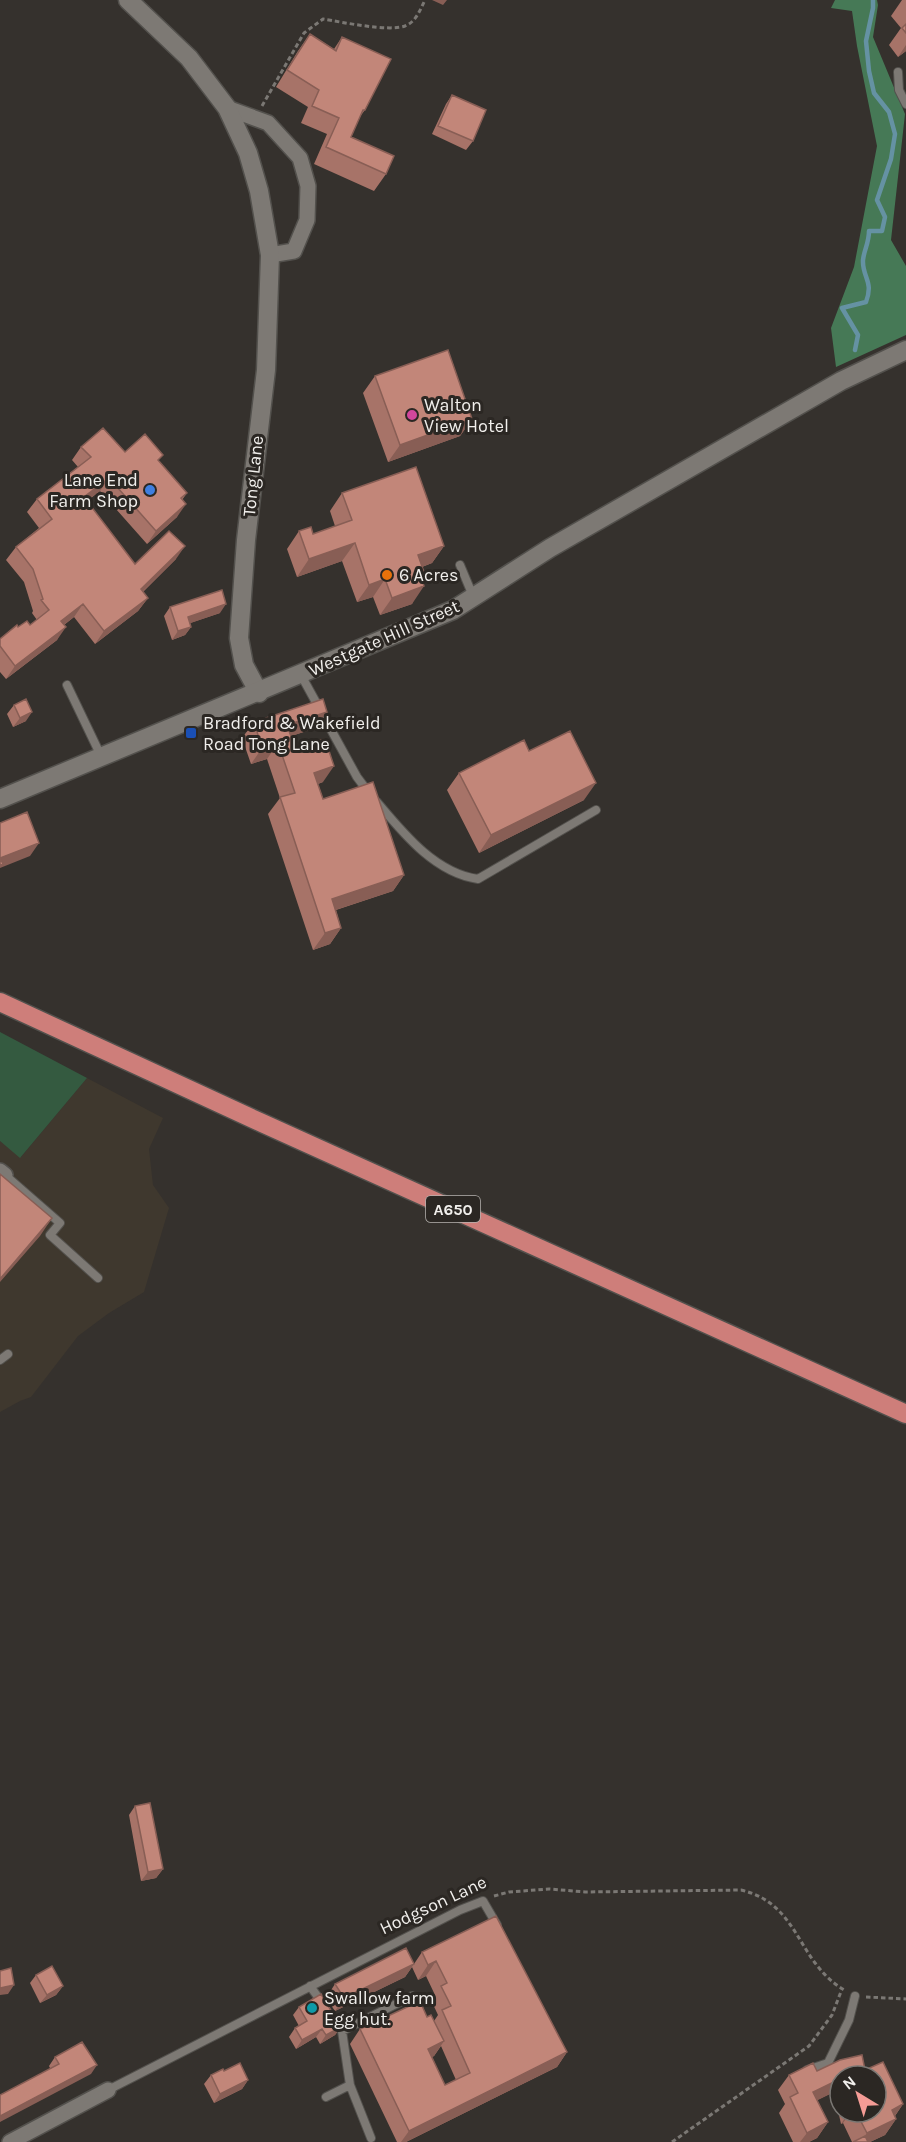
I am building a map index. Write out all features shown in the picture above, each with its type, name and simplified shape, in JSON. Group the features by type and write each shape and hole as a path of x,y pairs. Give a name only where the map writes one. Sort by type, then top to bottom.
{"highway":[{"name":"A650","path":"0,1002 262,1124 906,1414"}],"main road":[{"name":"Tong Lane","path":"128,0 189,58 227,108 248,153 259,191 270,255 267,370 246,540 239,638 244,665 258,693"},
{"name":"Westgate Hill Street","path":"0,800 453,610 560,543 841,381 906,350"}],"street":[{"path":"227,108 268,123 300,158 308,186 308,220 294,251 270,255"},
{"name":"Hodgson Lane","path":"10,2142 108,2090"}],"lane":[{"path":"898,72 899,90 906,104"},
{"path":"460,565 473,598"},
{"path":"301,675 357,777 400,830 443,867 461,876 478,879 596,810"},
{"path":"67,685 101,756"},
{"path":"3,1173 60,1223 50,1235 98,1278"},
{"path":"0,1360 8,1354"},
{"path":"483,1901 501,1932"},
{"name":"Hodgson Lane","path":"108,2090 310,1986 483,1901"},
{"path":"310,1986 342,2031 350,2085 371,2138"},
{"path":"342,2031 412,1996 421,2015"},
{"path":"796,2074 828,2063 849,2020 855,1996"},
{"path":"326,2097 350,2085"}],"path":[{"path":"255,118 304,33 323,19 381,27 404,27 415,20 424,0"},
{"name":"Hodgson Lane","path":"483,1901 509,1892 549,1888 585,1892 741,1890 756,1893 784,1916 810,1959 823,1974 842,1989 855,1996 906,1999"},
{"path":"672,2142 809,2046 832,2015 842,1989"}],"shaded area":[{"path":"87,1078 163,1118 149,1149 153,1185 169,1208 144,1292 109,1313 78,1336 31,1397 0,1412 0,1141 21,1157"}],"green space":[{"path":"835,0 877,0 873,37 905,114 891,240 906,266 906,335 836,367 831,328 854,267 877,146 852,11 831,8"},
{"path":"0,1032 87,1078 20,1158 0,1141"}],"building":[{"path":"310,34 336,51 342,37 391,59 351,137 394,156 386,174 326,147 339,118 312,106 319,90 287,70"},
{"path":"452,95 486,110 473,141 438,126"},
{"name":"Walton View Hotel","path":"448,350 472,419 400,445 375,376"},
{"path":"103,428 125,452 145,434 163,455 158,460 187,493 181,498 186,504 156,531 109,478 84,497 135,564 169,531 185,546 141,589 148,598 104,631 83,604 61,621 66,627 15,666 0,646 0,639 17,625 18,627 27,621 30,625 49,610 41,600 43,599 33,569 16,547 52,519 37,499 91,457 81,447"},
{"path":"416,467 444,546 418,555 425,575 421,577 424,586 392,598 385,579 369,585 355,543 309,559 299,531 311,527 313,534 352,520 342,493"},
{"path":"222,590 226,604 188,617 191,627 178,631 170,607"},
{"path":"26,699 32,712 20,718 14,705"},
{"path":"323,699 327,712 287,725 295,748 325,739 334,766 314,773 323,799 373,782 404,875 332,899 341,928 325,933 280,797 295,793 278,743 262,748 254,722"},
{"path":"570,731 596,783 491,835 459,773 524,740 529,751"},
{"path":"27,812 39,843 0,858 0,823"},
{"path":"0,1174 52,1218 0,1279"},
{"path":"150,1803 163,1869 148,1872 135,1806"},
{"path":"496,1916 567,2052 409,2131 360,2029 420,2001 427,2017 431,2015 444,2041 428,2049 445,2085 470,2073 442,2010 451,2006 441,1986 447,1983 436,1961 428,1965 422,1952"},
{"path":"406,1948 414,1964 344,1998 335,1984"},
{"path":"52,1966 63,1986 47,1995 36,1975"},
{"path":"11,1968 14,1985 0,1988 0,1971"},
{"path":"321,1994 341,2027 326,2035 322,2029 302,2040 295,2028 307,2021 299,2007"},
{"path":"82,2042 97,2065 0,2116 0,2095 59,2064 55,2057"},
{"path":"862,2055 864,2064 832,2064"},
{"path":"240,2063 248,2080 220,2094 211,2075"},
{"path":"813,2063 817,2071 828,2066 828,2085 813,2092 828,2122 807,2133 790,2097 798,2093 789,2075"},
{"path":"888,2072 903,2104 892,2110 896,2119 888,2123"},
{"path":"862,2124 886,2124 867,2133"},
{"path":"865,2136 868,2142 853,2142"}],"waterway":[{"path":"855,350 858,335 842,308 866,302 869,289 863,266 864,256 869,231 882,231 885,217 877,200 891,159 895,134 889,112 874,93 869,71 866,41 873,0"}],"place":[{"name":"Walton View Hotel","path":"412,415"},
{"name":"Lane End Farm Shop","path":"150,490"},
{"name":"6 Acres","path":"387,575"},
{"name":"Bradford & Wakefield Road Tong Lane","path":"191,733"},
{"name":"Swallow farm Egg hut.","path":"312,2008"}]}
